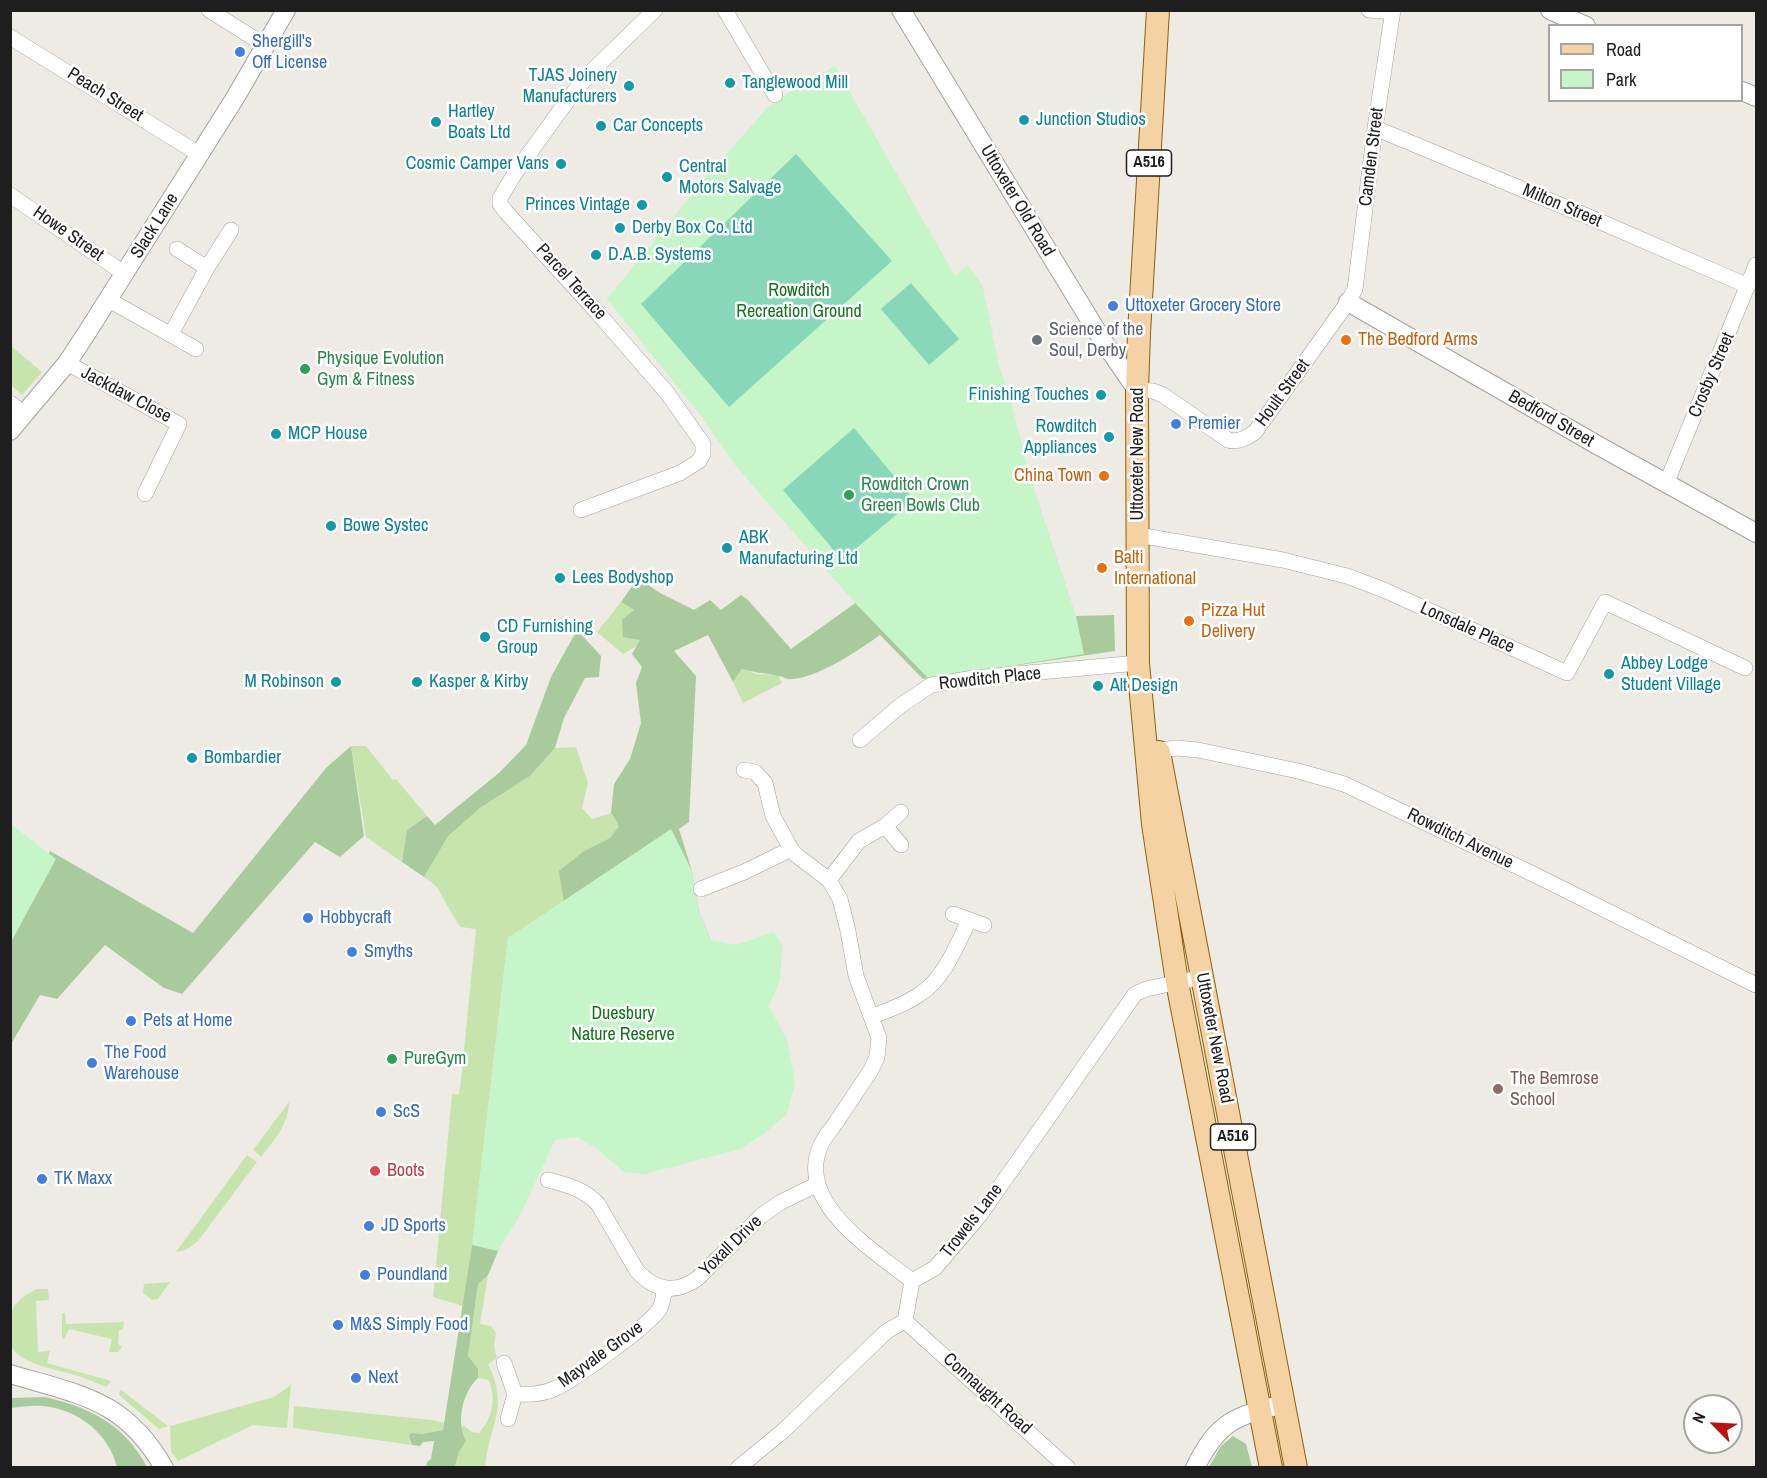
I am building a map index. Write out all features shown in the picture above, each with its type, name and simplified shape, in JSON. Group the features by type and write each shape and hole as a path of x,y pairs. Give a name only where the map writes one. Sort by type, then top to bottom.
{"main road":[{"name":"Uttoxeter New Road","path":"1158,10 1137,390 1139,672 1152,751 1203,977 1296,1467"},
{"name":"Uttoxeter New Road","path":"1152,751 1153,824 1177,982 1271,1467"}],"street":[{"path":"209,10 266,46"},
{"name":"Slack Lane","path":"10,431 18,409 67,363 109,300 286,10"},
{"name":"Parcel Terrace","path":"581,510 680,473 699,461 703,454 704,444 668,394 506,212 500,204 500,198 515,173 583,81 655,10"},
{"path":"725,10 775,95"},
{"name":"Uttoxeter Old Road","path":"901,10 1079,303 1137,390"},
{"path":"1369,10 1393,11"},
{"path":"1550,10 1582,24"},
{"name":"Camden Street","path":"1348,302 1355,290 1375,128 1393,11"},
{"name":"Peach Street","path":"10,37 200,154"},
{"name":"Milton Street","path":"1375,128 1550,200 1748,286"},
{"name":"Howe Street","path":"10,195 125,274"},
{"path":"171,334 231,230"},
{"path":"177,249 207,268"},
{"name":"Crosby Street","path":"1666,484 1756,265"},
{"path":"109,300 196,349"},
{"name":"Hoult Street","path":"1137,390 1153,391 1163,395 1228,441 1245,439 1255,432 1348,302"},
{"name":"Bedford Street","path":"1348,302 1666,484 1756,532"},
{"name":"Jackdaw Close","path":"67,363 179,424 145,494"},
{"name":"Lonsdale Place","path":"1138,535 1283,560 1347,576 1384,590 1567,673 1605,602 1745,668"},
{"name":"Rowditch Place","path":"860,740 900,706 931,685 974,678 1139,672"},
{"name":"Rowditch Avenue","path":"1152,751 1177,748 1198,750 1298,771 1344,784 1756,984"},
{"path":"738,1467 783,1431 887,1331 905,1321 912,1281 859,1239 834,1214 816,1185 814,1170 820,1147 871,1070 877,1057 879,1038 873,1016 856,976 840,898 829,880 791,849 773,816 765,783 755,772 744,770"},
{"path":"829,880 859,841 885,826 901,812"},
{"path":"885,826 902,845"},
{"path":"702,889 744,873 791,849"},
{"path":"873,1016 914,998 927,989 976,923 953,914"},
{"name":"Trowels Lane","path":"912,1281 935,1268 980,1215 1131,999 1146,989 1203,977"},
{"path":"548,1180 572,1187 591,1197 598,1204 637,1271 646,1280 665,1288"},
{"name":"Yoxall Drive","path":"665,1288 688,1285 761,1216 781,1202 816,1185"},
{"name":"Mayvale Grove","path":"515,1394 544,1392 556,1389 567,1382 639,1330 656,1314 660,1309 665,1288"},
{"name":"Connaught Road","path":"905,1321 1068,1467"},
{"path":"504,1363 515,1394 508,1419"},
{"path":"10,1374 69,1390 103,1404 141,1433 164,1467"},
{"path":"1195,1467 1206,1444 1220,1429 1238,1417 1284,1404"}],"green space":[{"name":"Rowditch Recreation Ground","path":"835,66 955,276 968,265 983,287 999,366 1008,390 1030,476 1076,616 1084,654 929,679 856,604 735,465 702,417 607,299 706,177 767,108 800,85"},
{"path":"796,154 892,261 729,407 641,304"},
{"path":"911,283 959,339 929,365 881,309"},
{"path":"11,346 42,372 22,395 11,385"},
{"name":"Rowditch Crown Green Bowls Club","path":"854,428 914,500 842,560 783,490"},
{"path":"638,578 660,593 694,610 710,600 721,610 741,595 791,649 868,594 1076,616 1114,615 1115,651 923,679 880,635 838,662 814,674 790,679 742,669 733,682 708,635 674,651 696,676 689,822 679,829 692,871 699,912 711,940 565,910 559,871 584,851 610,838 619,826 611,813 614,784 630,759 641,723 636,683 642,667 632,654 640,640 623,637 622,620 634,610 621,602"},
{"path":"621,602 634,610 640,640 637,646 623,654 597,632"},
{"path":"577,630 601,656 599,677 585,678 564,718 555,748 530,776 480,808 448,836 424,877 402,862 407,830 427,816 435,825 500,772 526,745 551,677"},
{"path":"742,669 757,674 778,675 782,683 743,703 733,682"},
{"path":"351,746 366,746 393,780 396,779 427,816 407,830 402,862 366,837"},
{"path":"351,746 364,836 340,857 315,842 182,994 164,988 105,945 57,999 40,995 11,1044 11,926 50,851 193,933 326,768"},
{"path":"576,747 588,783 582,808 592,819 611,813 619,826 610,838 584,851 562,890 564,901 508,938 463,1306 433,1297 452,1094 459,1094 476,929 460,927 436,886 424,877 447,836 480,808 530,776 555,748"},
{"path":"11,824 56,859 11,942"},
{"name":"Duesbury Nature Reserve","path":"671,829 692,871 699,912 711,940 736,945 774,932 782,944 780,980 769,1006 787,1040 795,1082 787,1114 765,1133 740,1149 645,1174 624,1172 596,1148 576,1137 555,1140 520,1215 498,1251 472,1245 508,938"},
{"path":"289,1102 284,1125 261,1157 253,1150"},
{"path":"484,1150 499,1249 488,1275 478,1284 468,1356 478,1369 478,1378 472,1384 462,1408 461,1425 466,1441 459,1452 455,1467 426,1467 427,1462 431,1459 434,1441 423,1442 420,1446 412,1445 409,1436 411,1433 422,1434 443,1430 472,1245"},
{"path":"247,1155 257,1162 198,1241 186,1250 176,1252"},
{"path":"488,1275 480,1324 491,1326 496,1333 494,1346 497,1358 488,1364 494,1379 498,1405 485,1467 455,1468 459,1452 466,1441 461,1431 463,1425 472,1432 479,1433 492,1408 489,1380 478,1378 478,1369 468,1357 478,1283"},
{"path":"170,1282 158,1299 152,1300 143,1293 144,1284"},
{"path":"37,1289 48,1289 49,1300 36,1301 38,1352 50,1351 47,1363 111,1381 106,1387 79,1376 31,1362 16,1353 10,1342 12,1312 21,1299"},
{"path":"62,1313 65,1313 66,1324 124,1322 123,1329 119,1330 118,1344 122,1347 118,1352 109,1352 112,1339 69,1329 64,1339 62,1337"},
{"path":"291,1385 287,1428 253,1425 178,1461 171,1451 170,1426 274,1397"},
{"path":"120,1389 168,1426 159,1429 119,1395"},
{"path":"45,1397 62,1401 105,1420 128,1439 147,1467 117,1467 107,1444 99,1434 90,1425 68,1412 43,1406 11,1408 11,1398"},
{"path":"294,1406 444,1423 443,1430 422,1434 410,1441 412,1445 293,1428"},
{"path":"1233,1436 1246,1444 1252,1467 1209,1467 1221,1446"}],"place":[{"name":"Shergill's Off License","path":"240,52"},
{"name":"Tanglewood Mill","path":"730,83"},
{"name":"TJAS Joinery Manufacturers","path":"629,86"},
{"name":"Junction Studios","path":"1024,120"},
{"name":"Hartley Boats Ltd","path":"436,122"},
{"name":"Car Concepts","path":"601,126"},
{"name":"Cosmic Camper Vans","path":"561,164"},
{"name":"Central Motors Salvage","path":"667,177"},
{"name":"Princes Vintage","path":"642,205"},
{"name":"Derby Box Co. Ltd","path":"620,228"},
{"name":"D.A.B. Systems","path":"596,255"},
{"name":"Uttoxeter Grocery Store","path":"1113,306"},
{"name":"Science of the Soul, Derby","path":"1037,340"},
{"name":"The Bedford Arms","path":"1346,340"},
{"name":"Physique Evolution Gym & Fitness","path":"305,369"},
{"name":"Finishing Touches","path":"1101,395"},
{"name":"Premier","path":"1176,424"},
{"name":"MCP House","path":"276,434"},
{"name":"Rowditch Appliances","path":"1109,437"},
{"name":"China Town","path":"1104,476"},
{"name":"Rowditch Crown Green Bowls Club","path":"849,495"},
{"name":"Bowe Systec","path":"331,526"},
{"name":"ABK Manufacturing Ltd","path":"727,548"},
{"name":"Balti International","path":"1102,568"},
{"name":"Lees Bodyshop","path":"560,578"},
{"name":"Pizza Hut Delivery","path":"1189,621"},
{"name":"CD Furnishing Group","path":"485,637"},
{"name":"Abbey Lodge Student Village","path":"1609,674"},
{"name":"M Robinson","path":"336,682"},
{"name":"Kasper & Kirby","path":"417,682"},
{"name":"Alt Design","path":"1098,686"},
{"name":"Bombardier","path":"192,758"},
{"name":"Hobbycraft","path":"308,918"},
{"name":"Smyths","path":"352,952"},
{"name":"Pets at Home","path":"131,1021"},
{"name":"PureGym","path":"392,1059"},
{"name":"The Food Warehouse","path":"92,1063"},
{"name":"The Bemrose School","path":"1498,1089"},
{"name":"ScS","path":"381,1112"},
{"name":"Boots","path":"375,1171"},
{"name":"TK Maxx","path":"42,1179"},
{"name":"JD Sports","path":"369,1226"},
{"name":"Poundland","path":"365,1275"},
{"name":"M&S Simply Food","path":"338,1325"},
{"name":"Next","path":"356,1378"}]}
